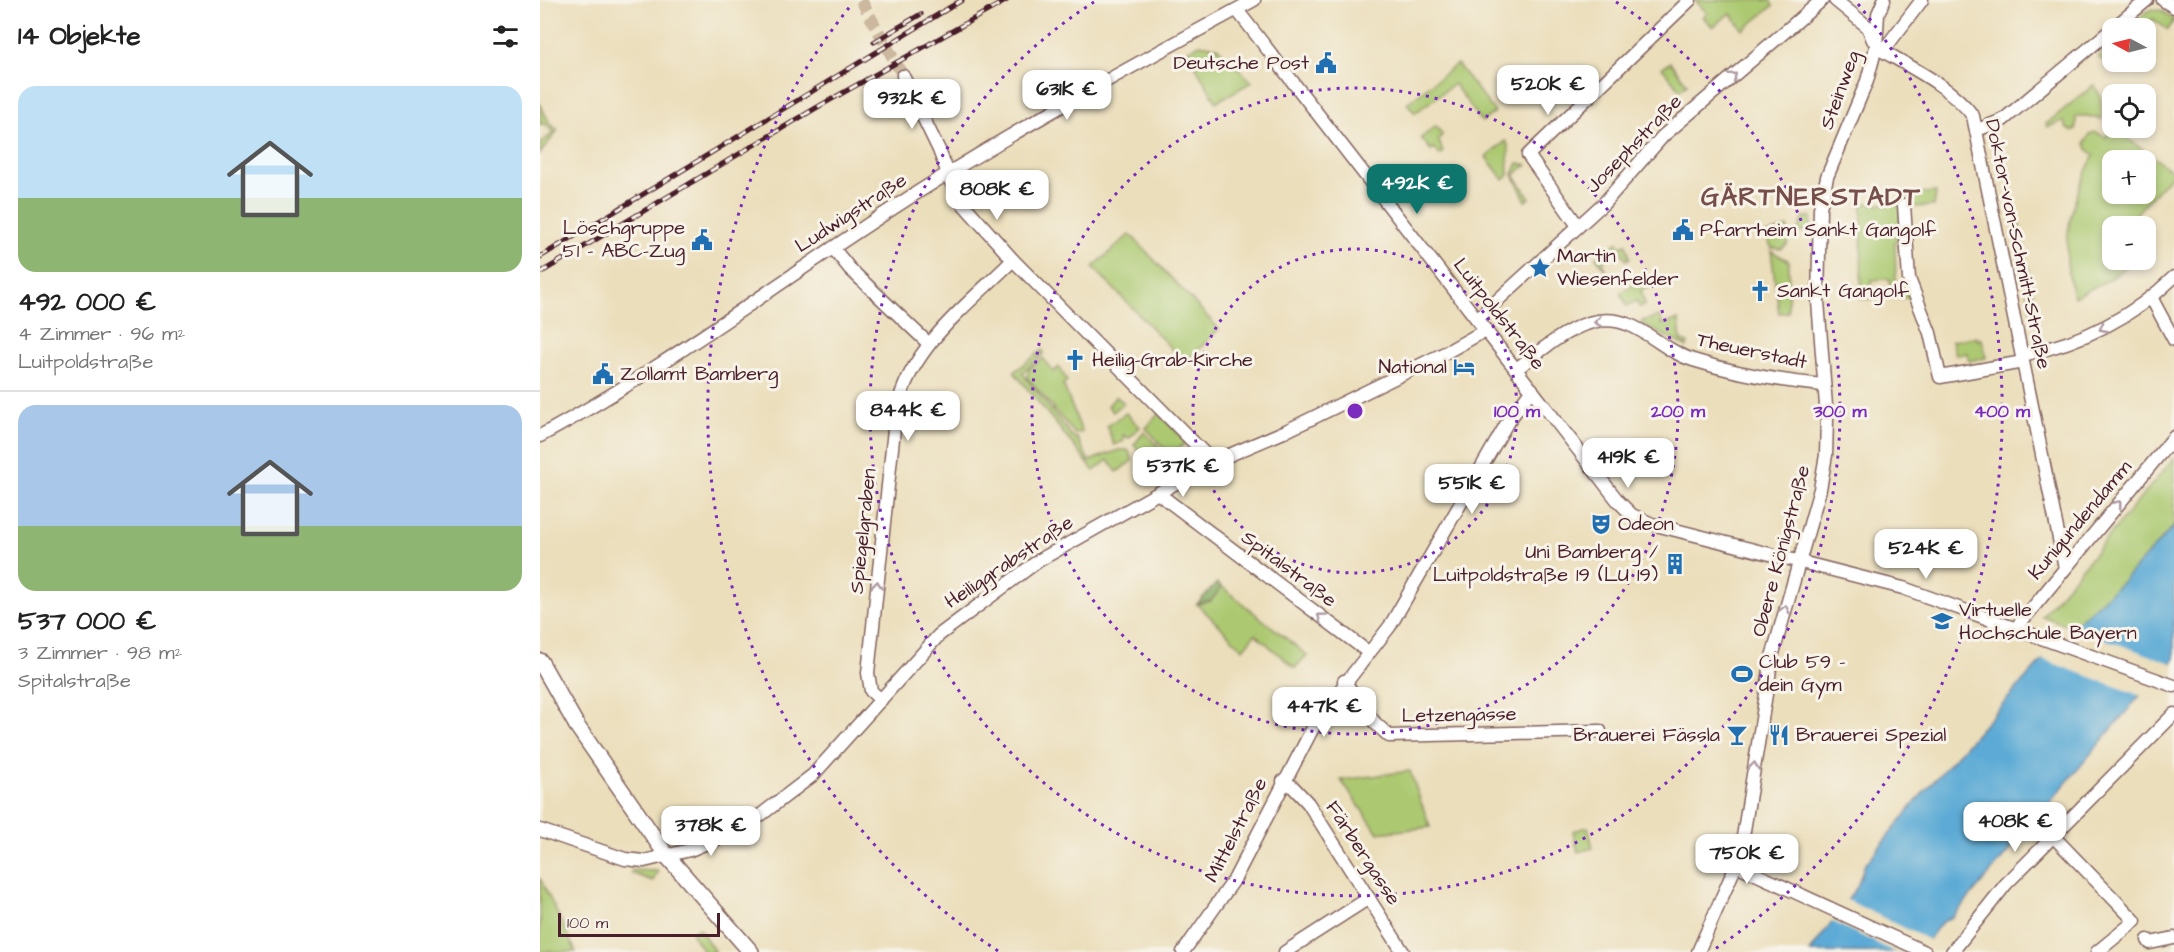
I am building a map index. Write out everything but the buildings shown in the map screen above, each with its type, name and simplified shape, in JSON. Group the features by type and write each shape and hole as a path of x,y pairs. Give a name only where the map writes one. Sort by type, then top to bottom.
{"main road":[{"path":"540,661 577,726 667,856 751,952"}],"street":[{"name":"Ludwigstraße","path":"540,436 640,378 946,174 1094,87 1254,0"},
{"path":"1578,226 1528,155 1690,0"},
{"name":"Josephstraße","path":"1477,319 1616,192 1663,136 1822,0"},
{"name":"Steinweg","path":"1820,208 1827,177 1867,81 1876,47 1868,27 1835,0"},
{"path":"1884,0 1878,14 1876,47 1886,47 1922,0"},
{"path":"2163,0 2174,8"},
{"path":"1977,130 2003,120 2140,2"},
{"name":"Luitpoldstraße","path":"1237,10 1618,501 1632,515 1652,524 1903,588 2174,686"},
{"name":"Doktor-von-Schmitt-Straße","path":"1876,47 1966,107 1977,130 2065,568"},
{"path":"903,76 939,150 946,174 957,197 1013,260 1213,462"},
{"path":"1904,205 1909,279 1930,333 1940,377 2023,358 2088,336 2152,299 2174,277"},
{"name":"Obere Königstraße","path":"1698,952 1736,865 1747,819 1772,657 1797,561 1818,497 1826,455 1827,419 1818,301 1820,208"},
{"path":"833,248 850,269 929,344"},
{"name":"Spiegelgraben","path":"881,700 871,691 868,673 897,409 909,374 929,344 1013,260"},
{"path":"2152,299 2174,340"},
{"name":"Theuerstadt","path":"1516,369 1585,324 1611,320 1630,324 1692,360 1823,385"},
{"name":"Heiliggrabstraße","path":"540,830 625,859 644,861 690,850 745,827 813,775 939,635 1007,583 1066,544 1213,462 1286,430 1445,353 1486,330"},
{"name":"Mittelstraße","path":"1183,952 1229,888 1317,720 1344,681 1394,620 1507,423 1532,389"},
{"name":"Kunigundendamm","path":"2021,630 2065,568 2174,437"},
{"name":"Spitalstraße","path":"1159,494 1368,652"},
{"name":"Letzengasse","path":"1344,681 1375,723 1389,736 1600,731"},
{"path":"1952,952 2006,884 2174,714"},
{"name":"Färbergasse","path":"1283,782 1293,787 1308,803 1403,952"},
{"path":"2053,836 2135,921 2097,952"},
{"path":"1736,865 1925,952"},
{"path":"1285,952 1369,898"},
{"path":"2148,940 2150,943 2174,938"}],"green space":[{"path":"1695,0 1770,0 1773,6 1743,30 1730,13 1713,27 1703,17 1707,13"},
{"path":"2152,9 2162,11 2174,20 2168,30 2156,21 2156,18 2139,18"},
{"path":"1200,44 1217,47 1252,82 1216,102 1191,58 1179,55"},
{"path":"1670,62 1687,84 1680,90 1662,68"},
{"path":"1457,64 1495,112 1482,122 1454,84 1415,113 1407,103"},
{"path":"2094,85 2101,97 2102,120 2088,116 2076,116 2076,129 2072,131 2067,129 2063,121 2047,127 2046,124"},
{"path":"540,103 550,124 558,130 540,154 540,144 554,132 543,123 540,125"},
{"path":"1436,126 1442,134 1439,141 1443,153 1440,155 1434,148 1431,150 1421,138"},
{"path":"2095,132 2102,135 2102,138 2127,138 2144,150 2102,150 2102,204 2145,204 2134,216 2102,216 2102,270 2122,270 2109,280 2074,297 2068,269 2068,233 2070,219 2083,179 2094,155 2087,149 2085,143 2090,134"},
{"path":"1506,141 1509,150 1507,166 1509,175 1504,180 1486,157"},
{"path":"2156,159 2174,172 2156,192"},
{"path":"1518,163 1527,165 1514,175 1530,198 1526,201 1513,174"},
{"path":"1936,192 1934,206 1908,207 1907,194"},
{"path":"1862,203 1901,205 1902,233 1898,231 1894,234 1898,240 1902,238 1903,242 1895,242 1896,284 1906,284 1913,297 1891,298 1890,279 1871,280 1872,299 1861,299"},
{"path":"1811,216 1811,230 1797,233 1804,218"},
{"path":"2018,218 2039,322 2033,323 2036,321 2035,316 2032,316 2013,219"},
{"path":"1788,227 1788,244 1781,249 1772,248 1764,235"},
{"path":"1130,234 1219,329 1185,363 1093,267"},
{"path":"1618,242 1620,246 1626,244 1630,258 1626,260 1620,250 1602,262 1607,273 1596,257"},
{"path":"1771,251 1789,261 1788,312 1779,313"},
{"path":"1647,278 1649,288 1641,290 1645,305 1639,307 1637,301 1627,306 1620,292"},
{"path":"1660,316 1662,324 1679,320 1681,341 1688,343 1687,347 1643,325 1642,321"},
{"path":"1976,337 1977,340 1982,339 1986,358 1969,361 1967,353 1956,355 1952,341"},
{"path":"1042,350 1044,353 1022,373 1073,437 1077,438 1089,461 1119,450 1128,450 1133,460 1117,472 1108,460 1094,471 1014,372"},
{"path":"1043,358 1053,372 1059,367 1067,381 1063,384 1082,432 1075,434 1027,377 1029,369"},
{"path":"1116,396 1124,403 1113,412 1108,406"},
{"path":"1126,413 1140,427 1129,438 1123,435 1124,441 1114,445 1107,426"},
{"path":"1159,413 1186,442 1171,456 1146,428"},
{"path":"1144,432 1169,458 1153,470 1134,445"},
{"path":"2174,458 2174,526 2122,582 2072,627 2042,616"},
{"path":"1172,461 1183,474 1165,484 1155,472"},
{"path":"1217,583 1307,655 1295,668 1255,634 1243,649 1197,604"},
{"path":"1217,583 1221,587 1211,601 1197,604"},
{"path":"1410,771 1430,827 1378,833 1341,780"},
{"path":"1588,827 1593,848 1578,852 1573,831"},
{"path":"632,870 658,871 653,881 631,873"},
{"path":"540,878 576,952 540,952"},
{"path":"699,928 715,952 704,952 691,933"}],"water":[{"path":"2174,526 2174,660 2137,699 1954,916 1941,923 1919,952 1810,952 1857,887 1864,866 1922,794 2072,627 2122,582"}],"pier":[{"path":"2068,626 2174,664 2144,697 2039,658"},
{"path":"1845,899 1931,941 1923,952 1895,952 1829,920"}],"tunnel":[{"path":"861,0 903,76"}],"railway":[{"path":"540,257 962,0"},
{"path":"540,273 816,108 1007,0"},
{"path":"874,42 921,14"}],"place":[{"name":"Deutsche Post","path":"1326,63"},
{"name":"Pfarrheim Sankt Gangolf","path":"1683,230"},
{"name":"Löschgruppe 51 - ABC-Zug","path":"702,240"},
{"name":"Martin Wiesenfelder","path":"1540,268"},
{"name":"Sankt Gangolf","path":"1760,291"},
{"name":"Heilig-Grab-Kirche","path":"1075,360"},
{"name":"National","path":"1464,367"},
{"name":"Zollamt Bamberg","path":"603,374"},
{"name":"Odeon","path":"1601,524"},
{"name":"Uni Bamberg / Luitpoldstraße 19 (LU 19)","path":"1675,564"},
{"name":"Virtuelle Hochschule Bayern","path":"1942,621"},
{"name":"Club 59 - dein Gym","path":"1742,674"},
{"name":"Brauerei Fässla","path":"1737,735"},
{"name":"Brauerei Spezial","path":"1779,735"}],"district":[{"name":"GÄRTNERSTADT","path":"1811,197"}]}
